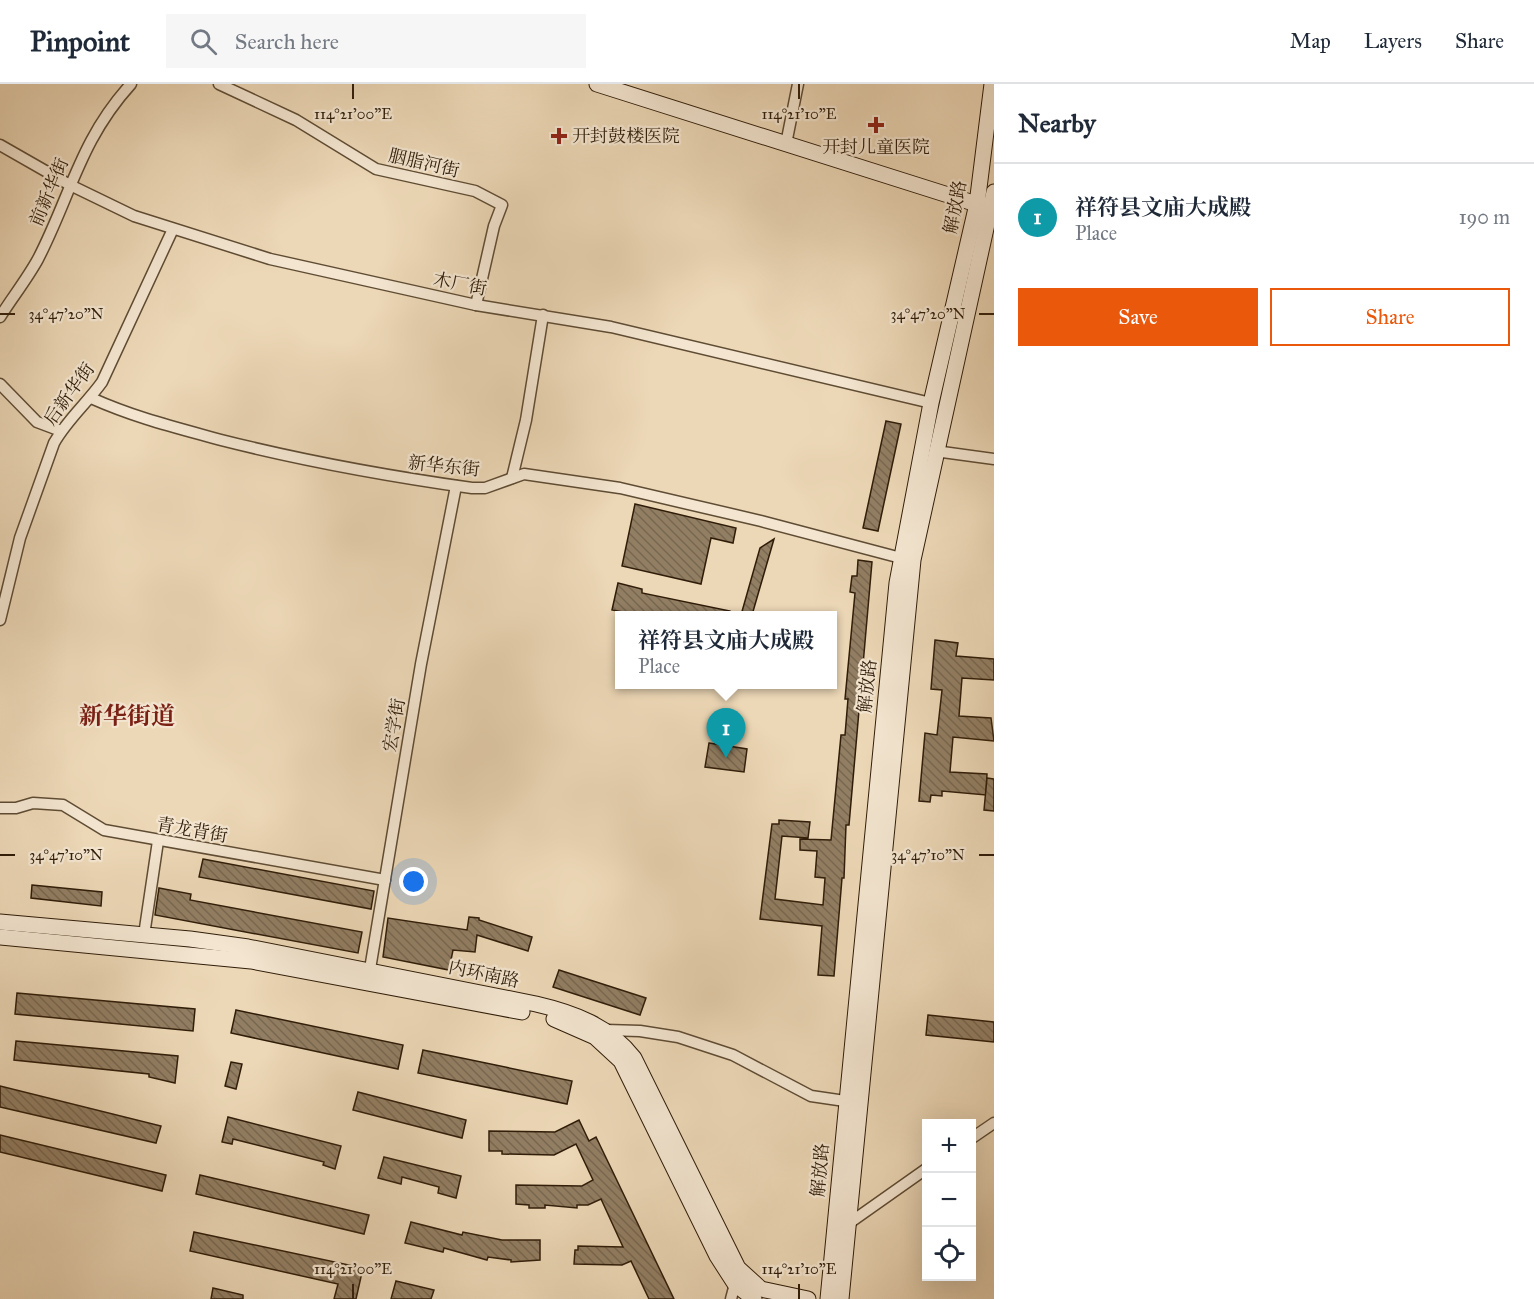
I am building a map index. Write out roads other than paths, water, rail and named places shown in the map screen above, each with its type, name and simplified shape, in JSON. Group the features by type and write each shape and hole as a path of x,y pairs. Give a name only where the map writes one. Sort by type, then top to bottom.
{"main road":[{"path":"597,84 993,210"},
{"name":"解放路","path":"828,1299 845,1101 901,558 931,403 977,204 992,84"},
{"name":"解放路","path":"841,1299 909,588 935,451 993,210 994,192"},
{"name":"内环南路","path":"0,922 248,947 370,969 577,1015 606,1030 634,1058 738,1268 761,1289 808,1299"},
{"name":"内环南路","path":"0,937 251,961 541,1015 571,1024 607,1045 621,1061 733,1292 754,1299"}],"street":[{"name":"前新华街","path":"0,317 38,259 89,142 112,105 131,84"},
{"name":"胭脂河街","path":"219,84 296,120 376,169 474,191 502,205 494,226 476,305"},
{"path":"786,144 798,84"},
{"name":"木厂街","path":"0,145 70,185 134,216 270,259 476,305 610,327 931,403"},
{"name":"后新华街","path":"0,620 20,538 61,431 91,398 102,382 173,229"},
{"path":"512,478 526,420 543,315"},
{"path":"0,384 31,418 61,431"},
{"name":"新华东街","path":"91,398 135,417 277,454 386,476 485,488 524,474 541,475 620,488 761,521 901,558"},
{"path":"935,451 994,459"},
{"name":"宏学街","path":"370,969 421,664 456,486"},
{"name":"青龙背街","path":"0,808 16,808 33,803 63,805 104,830 385,880"},
{"path":"144,935 158,841"},
{"path":"606,1030 651,1032 678,1037 733,1055 811,1096 845,1101"},
{"path":"976,1135 994,1122"},
{"path":"848,1224 922,1172"}],"place":[{"name":"开封儿童医院","path":"876,125"},
{"name":"开封鼓楼医院","path":"559,136"},
{"name":"祥符县文庙大成殿","path":"726,758"}],"district":[{"name":"新华街道","path":"127,716"}]}
